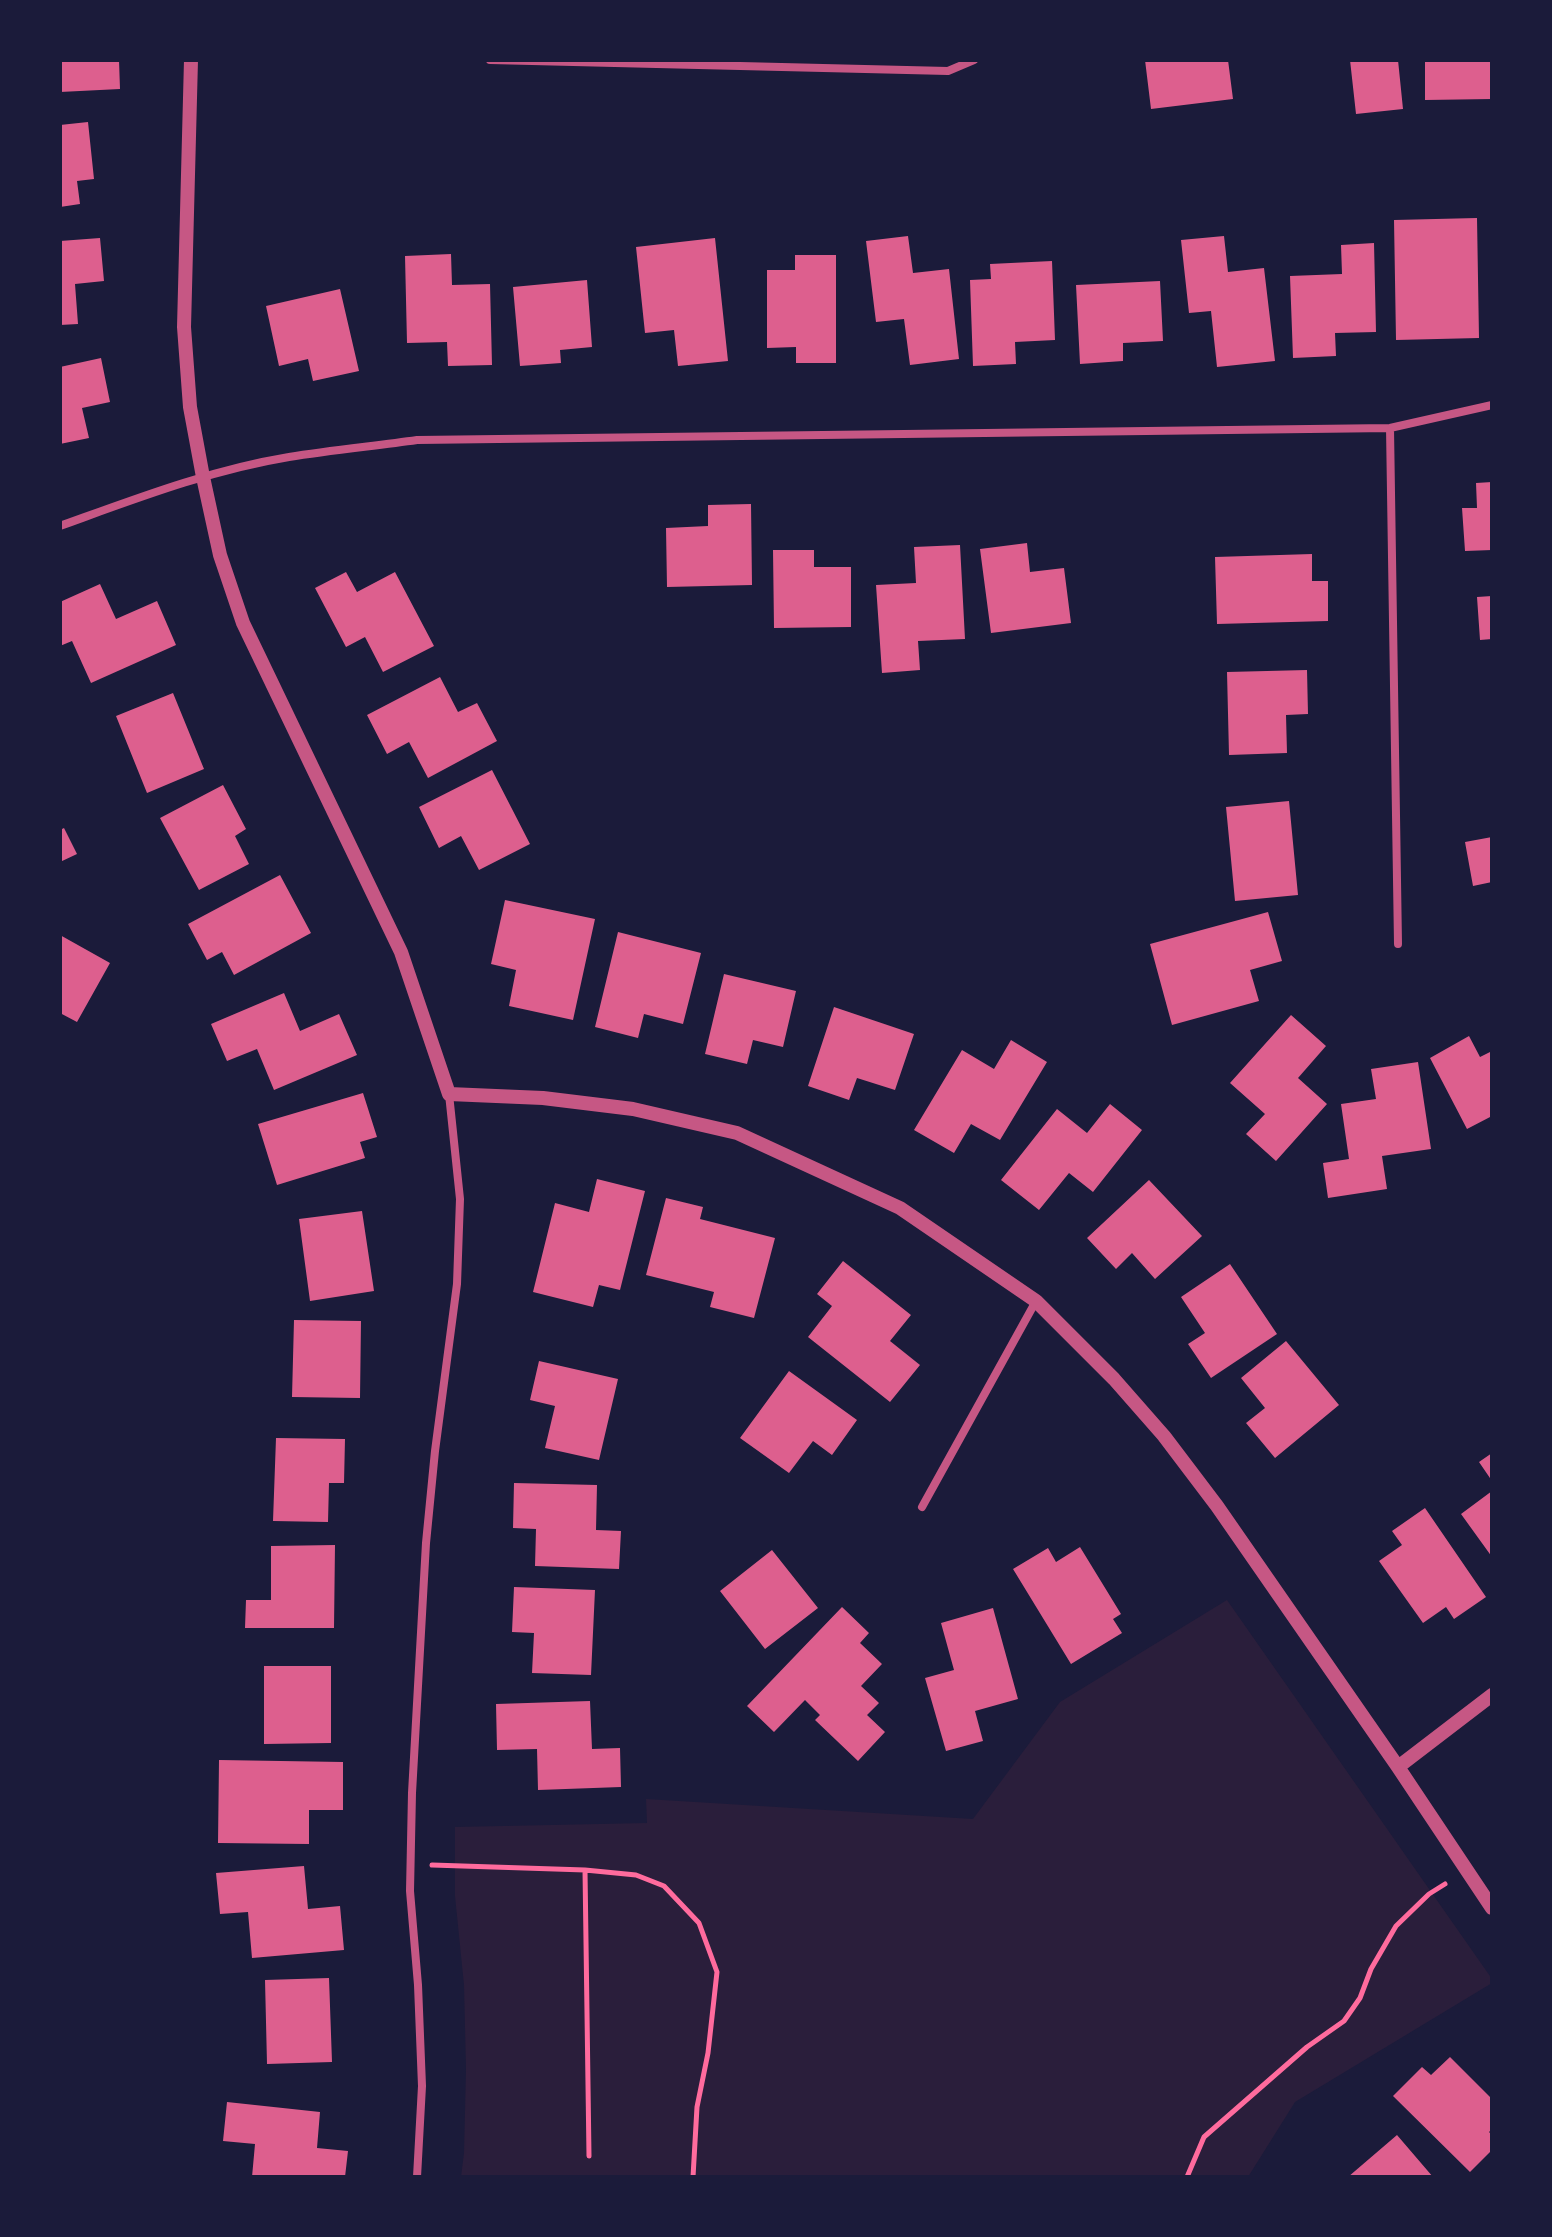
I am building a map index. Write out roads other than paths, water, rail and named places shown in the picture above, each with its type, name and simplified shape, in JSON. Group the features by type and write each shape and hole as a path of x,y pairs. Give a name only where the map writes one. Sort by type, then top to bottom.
{"street":[{"path":"191,60 184,327 190,407 220,555 243,623 401,952 449,1094 460,1199 457,1284 426,1543 412,1793 410,1891 422,2086 417,2177"},
{"path":"490,60 948,71 974,60"},
{"path":"60,526 203,477 288,457 417,440 1390,428 1492,405"},
{"path":"1390,428 1398,944"},
{"path":"449,1094 543,1098 633,1109 737,1133 900,1208 1036,1301 1114,1379 1164,1436 1217,1506 1492,1908"},
{"path":"922,1507 1036,1301"},
{"path":"1398,1767 1492,1695"}]}
